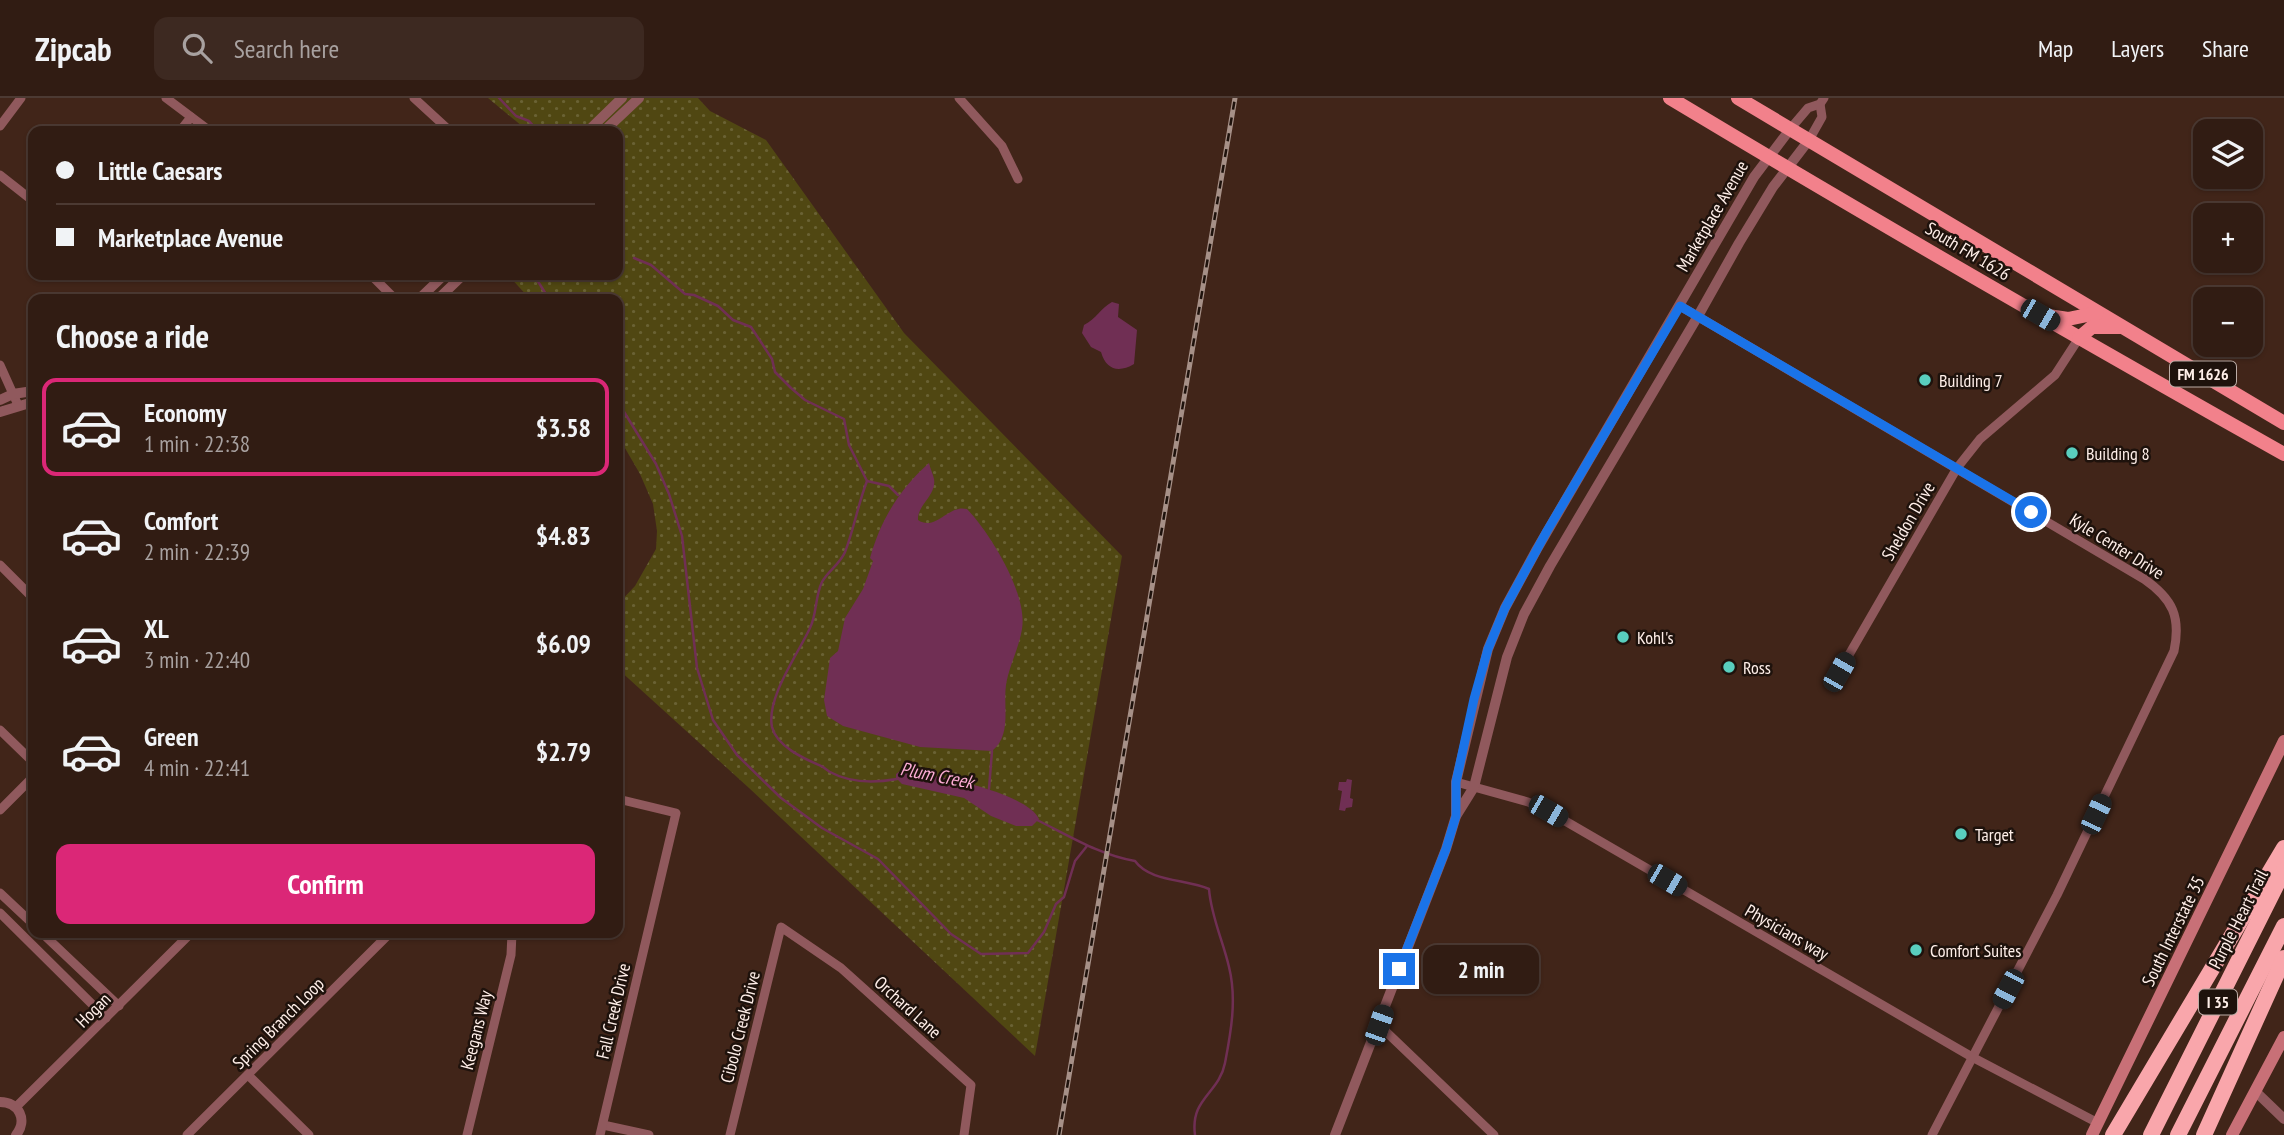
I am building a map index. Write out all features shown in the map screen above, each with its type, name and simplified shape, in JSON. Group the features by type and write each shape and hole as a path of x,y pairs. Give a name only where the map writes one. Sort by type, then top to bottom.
{"highway":[{"path":"2113,1135 2284,848"},
{"name":"Purple Heart Trail","path":"2151,1135 2284,870"},
{"name":"I 35","path":"2178,1135 2284,926"},
{"path":"2204,1135 2284,958"}],"main road":[{"name":"South FM 1626","path":"1670,98 2040,315 2284,453"},
{"name":"South FM 1626","path":"1738,98 2284,423"},
{"path":"2040,315 2068,319 2096,313"},
{"path":"2080,338 2092,327 2121,327"},
{"name":"South Interstate 35","path":"2095,1129 2284,741"},
{"path":"2232,1135 2284,1037"}],"street":[{"path":"0,126 21,98"},
{"path":"166,98 203,126"},
{"path":"414,98 445,126"},
{"path":"593,126 622,98"},
{"path":"609,126 639,98"},
{"path":"959,98 1002,146 1018,179"},
{"name":"Marketplace Avenue","path":"1335,1135 1446,849 1456,816 1474,787 1507,657 1524,614 1587,501 1758,210 1809,140 1822,117 1822,101 1808,108 1754,177 1536,549 1505,608 1488,649 1456,782 1456,816"},
{"path":"184,126 191,117"},
{"path":"0,175 28,197"},
{"path":"376,280 390,294"},
{"path":"424,294 439,280"},
{"path":"443,294 458,280"},
{"name":"Kyle Center Drive","path":"1680,306 2161,591 2176,619 2174,651 2062,884 1932,1135"},
{"name":"Sheldon Drive","path":"1839,672 1957,468 1980,439 2055,374 2080,338"},
{"path":"0,365 16,400"},
{"path":"0,412 28,393"},
{"path":"0,400 28,401"},
{"path":"0,565 28,593"},
{"path":"0,730 28,757"},
{"path":"0,810 28,782"},
{"name":"Physicians way","path":"1456,782 1528,802 1548,811 2095,1129"},
{"name":"Fall Creek Drive","path":"601,1130 676,813 623,800"},
{"path":"0,893 28,919"},
{"path":"0,913 106,1018"},
{"name":"Cibolo Creek Drive","path":"730,1135 780,927"},
{"name":"Orchard Lane","path":"780,927 841,968 971,1085 964,1135"},
{"path":"47,938 119,1006"},
{"name":"Hogan","path":"16,1107 186,938"},
{"name":"Spring Branch Loop","path":"187,1135 385,938"},
{"name":"Keegans Way","path":"467,1135 511,955 512,938"},
{"path":"1379,1025 1493,1135"},
{"path":"248,1075 309,1135"},
{"path":"2255,1091 2284,1119"},
{"path":"0,1102 16,1107 22,1118 21,1129 17,1135"},
{"path":"601,1130 649,1135"}],"shaded area":[{"path":"488,98 698,98 710,111 766,140 904,333 1122,556 1035,1056 623,674 623,599 635,586 656,549 657,531 653,504 623,445 623,294 525,294 513,280 623,280 623,126 522,126"},
{"path":"1112,302 1119,304 1118,317 1137,330 1134,364 1118,369 1106,363 1101,352 1091,347 1082,333 1084,325"},
{"path":"929,463 934,485 920,510 918,520 931,523 954,510 967,509 996,548 1019,599 1022,629 1006,685 1004,729 992,751 920,747 843,726 827,716 824,700 830,658 838,651 845,618 863,589 880,530 900,495"},
{"path":"900,771 954,780 998,792 1031,809 1039,819 1032,826 1016,826 991,816 964,798 902,784 896,778"},
{"path":"1347,779 1352,780 1350,798 1353,799 1352,807 1346,808 1345,811 1339,810 1342,791 1338,790 1339,782 1346,782"}],"waterway":[{"name":"Plum Creek","path":"499,98 516,116 529,121 534,126"},
{"name":"Plum Creek","path":"634,258 651,265 685,294 694,295 718,306 733,320 751,327 772,359 775,372 791,388 805,400 844,419 849,445 867,481 845,552 822,582 812,623 778,690 771,715 772,727 785,746 838,776 863,781 897,779"},
{"path":"537,280 546,294"},
{"path":"623,410 656,464 682,536 697,668 713,720 737,755 781,798 822,828 878,859 951,934 981,954 1028,953 1044,932 1056,904 1064,897 1075,861 1087,846"},
{"path":"867,481 889,486 898,495"},
{"path":"989,789 992,751"},
{"name":"Plum Creek","path":"1035,819 1096,849 1135,861 1150,873 1209,889 1231,979 1232,1015 1222,1073 1197,1112 1195,1135"}],"railway":[{"path":"1059,1135 1235,98"}],"place":[{"name":"Building 7","path":"1925,380"},
{"name":"Building 8","path":"2072,453"},
{"name":"Kohl's","path":"1623,637"},
{"name":"Ross","path":"1729,667"},
{"name":"Target","path":"1961,834"},
{"name":"Comfort Suites","path":"1916,950"}],"route":[{"path":"1399,969 1446,849 1456,816 1456,782 1474,699 1488,649 1505,608 1547,531 1680,306 2031,512"}]}
